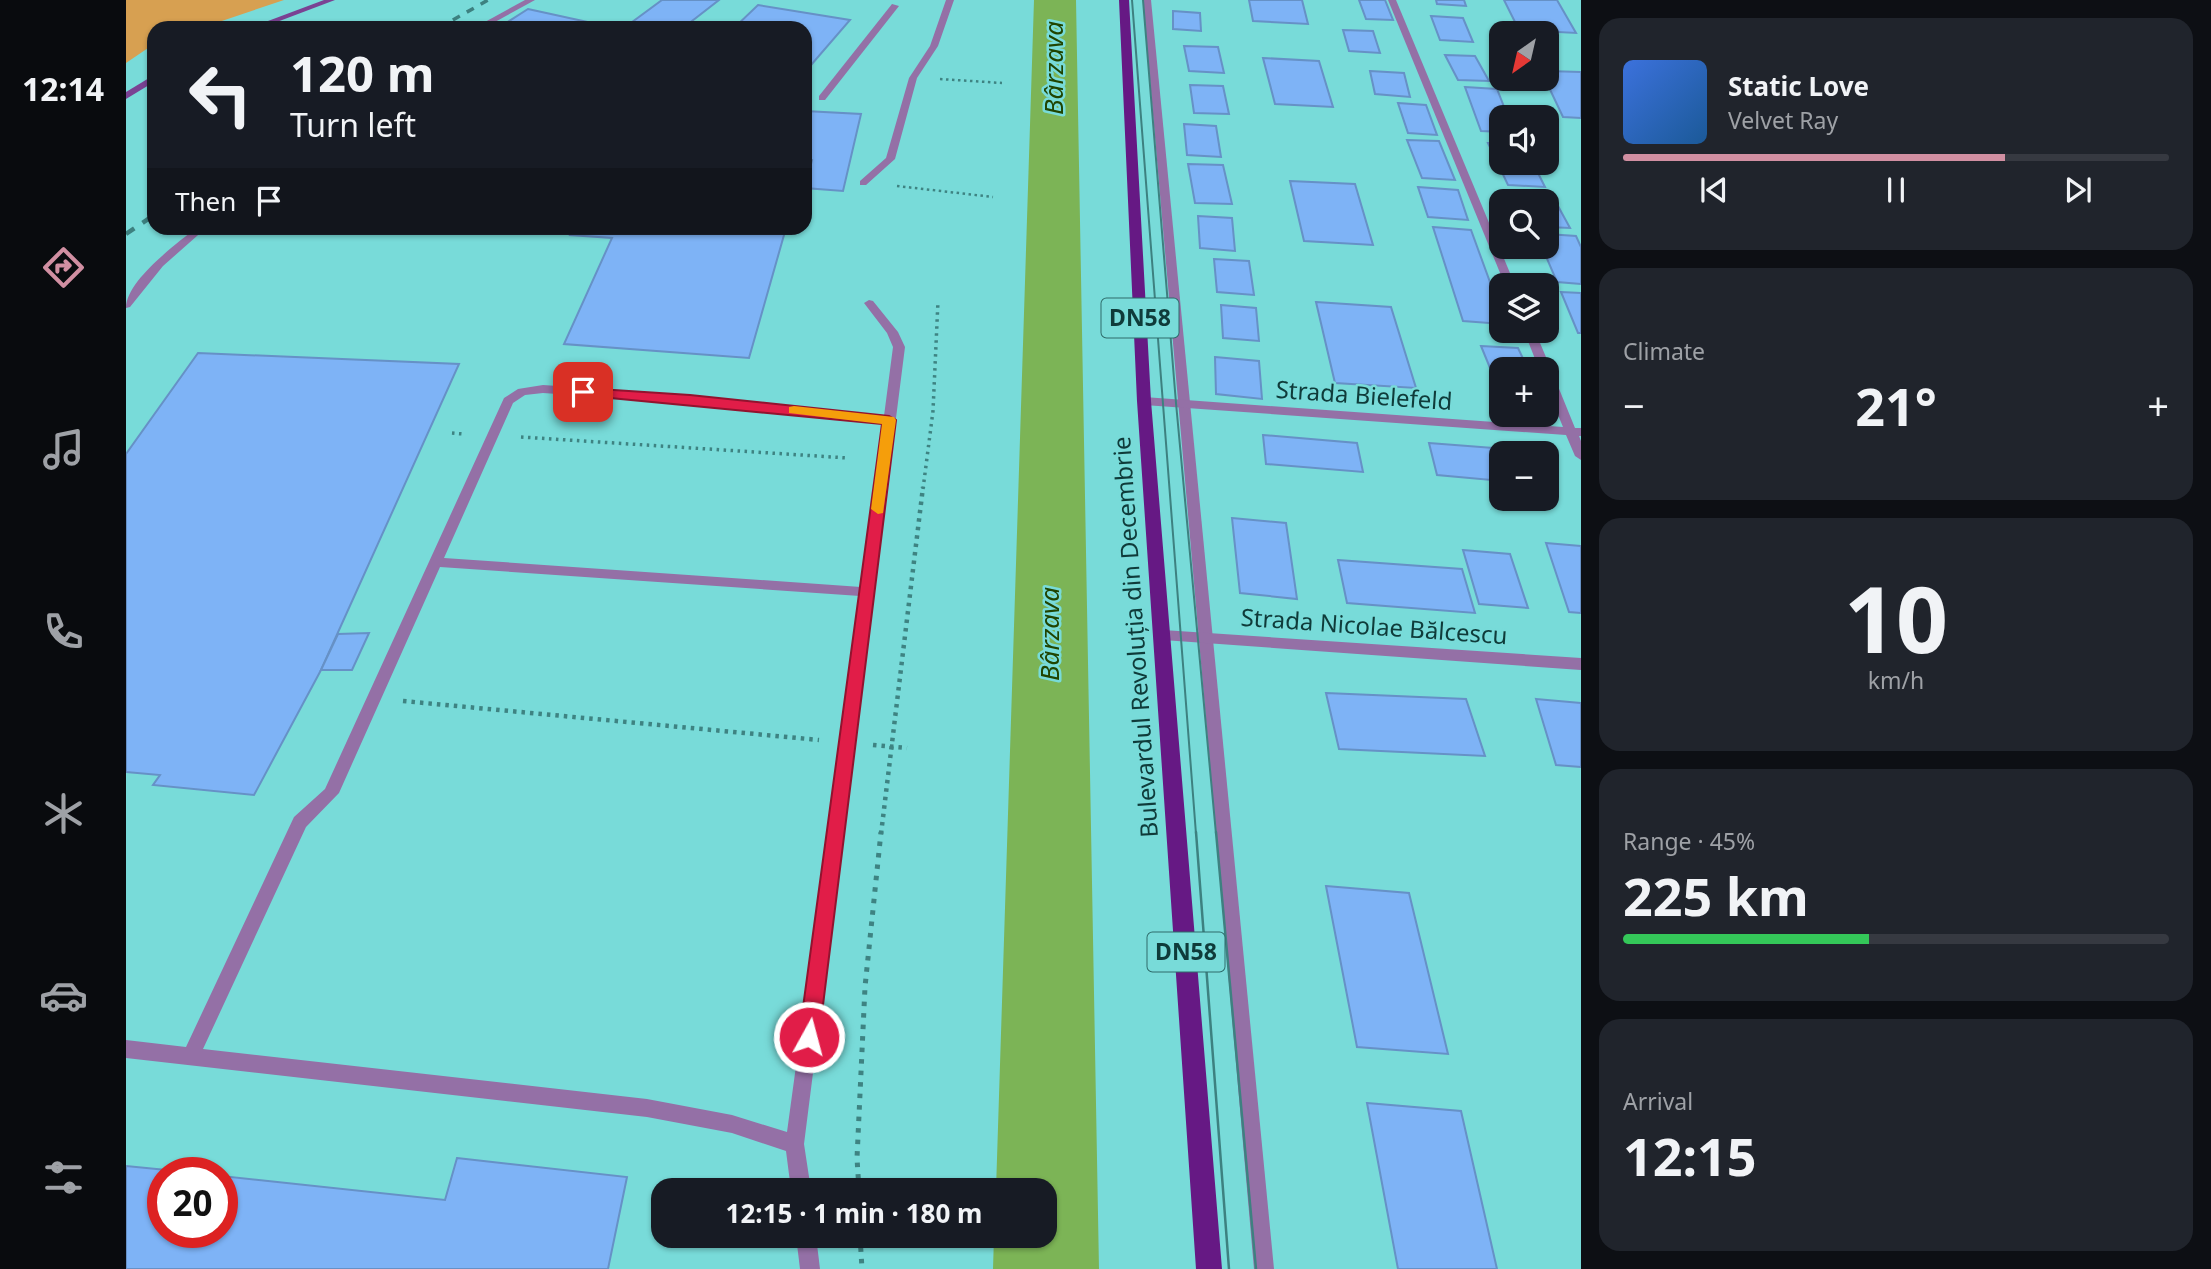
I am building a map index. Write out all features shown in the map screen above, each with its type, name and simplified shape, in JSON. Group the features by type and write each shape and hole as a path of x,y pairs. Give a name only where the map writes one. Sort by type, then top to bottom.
{"main road":[{"name":"Bulevardul Revoluția din Decembrie","path":"1124,0 1144,401 1209,1269"}],"street":[{"path":"272,21 331,0"},
{"path":"491,21 531,0"},
{"path":"863,183 890,159 913,78 933,46 950,0"},
{"path":"1147,0 1264,1269"},
{"path":"1392,0 1505,273"},
{"path":"822,98 895,6"},
{"path":"126,96 147,82"},
{"path":"126,305 159,264 193,235"},
{"path":"799,1178 795,1144 899,347 892,332 869,303"},
{"path":"191,1056 300,822 331,793 508,401 522,392 533,390 690,399 889,420"},
{"path":"1559,398 1576,432 1581,456"},
{"name":"Strada Bielefeld","path":"1144,401 1576,432"},
{"path":"434,562 867,592"},
{"name":"Strada Nicolae Bălcescu","path":"1163,635 1581,664"},
{"path":"126,1049 647,1108 732,1124 795,1144"},
{"path":"807,1248 810,1269"}],"path":[{"path":"913,78 1002,83"},
{"path":"863,183 993,197"},
{"path":"858,1178 865,987 890,746 933,411 938,301"},
{"path":"452,433 848,458"},
{"path":"374,699 907,748"},
{"path":"861,1248 862,1269"}],"shaded area":[{"path":"126,0 284,0 222,21 147,21 147,49 126,63"}],"building":[{"path":"662,0 719,0 692,21 634,21"},
{"path":"1249,0 1302,0 1308,24 1253,21"},
{"path":"1359,0 1385,0 1393,20 1366,19"},
{"path":"1436,0 1464,0 1466,6 1437,4"},
{"path":"1504,0 1557,0 1576,33 1559,32 1559,21 1514,21"},
{"path":"758,5 850,20 812,64 812,21 741,21"},
{"path":"528,9 583,21 509,21"},
{"path":"1173,11 1200,13 1201,31 1173,29"},
{"path":"1431,16 1463,18 1473,42 1440,40"},
{"path":"1343,30 1373,31 1380,53 1349,51"},
{"path":"1184,46 1218,47 1224,73 1189,71"},
{"path":"1445,55 1475,56 1489,81 1458,80"},
{"path":"1263,58 1319,61 1333,107 1275,104"},
{"path":"1370,71 1404,73 1410,97 1375,94"},
{"path":"1559,71 1581,72 1581,118 1563,117 1551,91 1559,91"},
{"path":"1190,85 1223,86 1229,114 1194,113"},
{"path":"1465,87 1498,91 1503,105 1489,105 1489,131 1481,131"},
{"path":"1398,103 1426,105 1437,135 1408,133"},
{"path":"812,111 861,114 843,191 812,189"},
{"path":"1184,124 1216,126 1221,157 1187,155"},
{"path":"1407,140 1439,141 1455,180 1422,178"},
{"path":"1188,164 1223,165 1232,204 1195,203"},
{"path":"1503,175 1539,175 1545,187 1508,185"},
{"path":"1290,181 1355,184 1373,245 1304,241"},
{"path":"1418,187 1458,190 1468,220 1428,217"},
{"path":"1559,208 1570,228 1559,228"},
{"path":"1198,216 1232,218 1235,251 1200,248"},
{"path":"1433,227 1471,230 1489,279 1489,323 1463,321"},
{"path":"570,235 784,235 749,358 564,344 612,238"},
{"path":"1559,235 1576,236 1581,247 1581,284 1559,282 1559,273 1553,273 1547,259 1559,259"},
{"path":"1214,259 1249,261 1254,295 1217,292"},
{"path":"1561,292 1581,293 1581,333 1578,333"},
{"path":"1316,302 1391,307 1416,388 1335,383"},
{"path":"1221,305 1256,308 1259,341 1223,338"},
{"path":"1481,346 1518,348 1522,357 1489,357 1489,365"},
{"path":"198,353 459,364 321,670 254,795 153,785 160,775 126,772 126,454"},
{"path":"1215,357 1259,361 1262,399 1216,394"},
{"path":"1263,435 1357,443 1363,472 1266,464"},
{"path":"1429,443 1489,448 1489,480 1437,475"},
{"path":"1232,518 1286,523 1297,599 1240,593"},
{"path":"1546,543 1581,546 1581,613 1569,612"},
{"path":"1463,550 1510,554 1528,608 1479,604"},
{"path":"1338,560 1462,569 1475,613 1347,603"},
{"path":"369,633 352,670 321,670 338,634"},
{"path":"1326,693 1466,699 1485,756 1339,749"},
{"path":"1536,699 1581,703 1581,767 1556,765"},
{"path":"1326,886 1409,893 1448,1054 1357,1047"},
{"path":"1367,1103 1461,1111 1497,1269 1398,1269"},
{"path":"457,1158 627,1177 608,1269 126,1269 126,1166 147,1168 147,1248 238,1248 238,1178 445,1200"}],"waterway":[{"name":"Bârzava","path":"1046,1269 1055,0"}],"tram line":[{"path":"1132,0 1196,834"},
{"path":"1143,0 1176,403 1216,834"},
{"path":"1196,832 1229,1269"},
{"path":"1216,832 1256,1269"}],"railway":[{"path":"451,21 488,0"},
{"path":"126,234 147,220"}],"slow traffic":[{"path":"794,410 889,420 878,509"}],"route":[{"path":"583,392 690,399 889,420 809,1037"}]}
